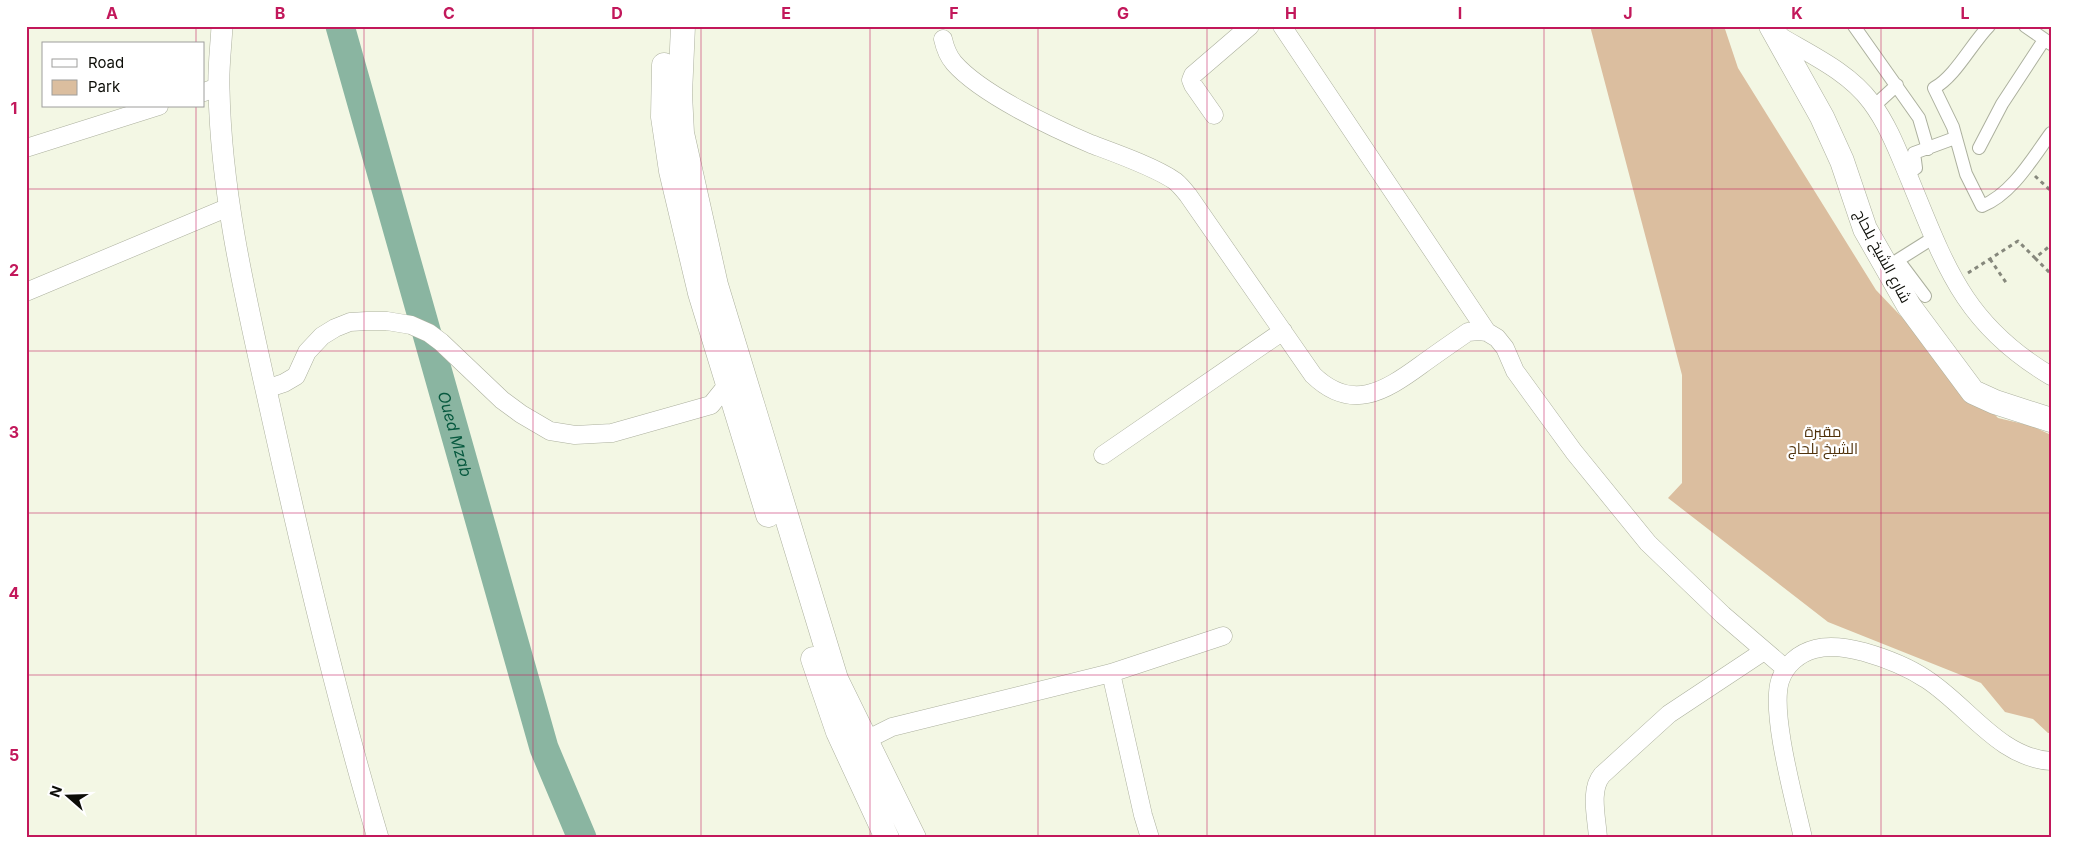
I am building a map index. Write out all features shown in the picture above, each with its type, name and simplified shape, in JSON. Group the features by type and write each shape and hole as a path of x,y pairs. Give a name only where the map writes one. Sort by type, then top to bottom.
{"main road":[{"path":"666,26 663,99 667,153 700,293 736,384 842,694 914,838"},
{"path":"682,26 680,112 684,149 716,285 736,384"},
{"name":"شارع الشيخ بلحاج","path":"1773,30 1811,95 1829,132 1865,229 1914,314 1973,392 1994,402 2051,420"},
{"path":"744,409 817,673 849,756 887,838"}],"street":[{"path":"222,26 211,90 221,134 229,207 252,326 299,536 350,741 378,838"},
{"path":"1214,115 1193,85 1191,80 1193,74 1250,26"},
{"path":"1282,26 1487,332"},
{"path":"1854,26 1898,85 1919,118 1928,149"},
{"path":"1989,26 1943,82 1934,88 1953,128 1966,174 1982,206 2002,194 2025,168 2051,133"},
{"path":"1979,148 2002,104 2047,42 2025,26"},
{"path":"1773,30 1836,70 1856,86 1874,106 1894,142 1933,238 1954,282 1982,320 1998,337 2051,376"},
{"path":"943,39 948,55 962,71 973,81 1003,100 1075,137 1162,174 1176,182 1188,195 1312,374 1333,391 1349,395 1367,395 1395,384 1468,332 1487,332 1497,338 1505,348 1515,371 1574,452 1648,543 1723,615 1786,669"},
{"path":"1874,106 1898,85"},
{"path":"26,148 153,108"},
{"path":"1907,174 1916,168 1914,153 1955,138"},
{"path":"26,292 229,207"},
{"path":"1925,296 1898,260 1933,238"},
{"path":"266,389 284,383 296,376 308,352 322,336 350,322 367,320 411,325 429,333 502,400 550,431 575,435 612,433 711,405 724,410 744,409"},
{"path":"1103,455 1283,332"},
{"path":"711,405 718,395 736,384"},
{"path":"849,756 866,740 892,727 1111,673 1223,636"},
{"path":"1803,838 1780,732 1777,703 1780,680 1786,669 1793,661 1806,652 1822,647 1856,650 1901,666 1926,679 2001,742 2031,758 2051,761"},
{"path":"1598,838 1595,797 1598,780 1669,714 1764,651"},
{"path":"1111,673 1143,815 1150,838"}],"path":[{"path":"2025,168 2051,190"},
{"path":"1954,282 2018,241 2051,274"},
{"path":"2035,258 2051,245"},
{"path":"1990,260 2007,284"}],"green space":[{"name":"مقبرة الشيخ بلحاج","path":"1590,26 1724,26 1738,68 1876,290 1998,418 2032,426 2051,435 2051,733 2048,733 2033,719 2005,712 1981,683 1828,622 1668,498 1682,483 1682,375"}],"waterway":[{"name":"Oued Mzab","path":"340,26 544,748 582,838"}]}
